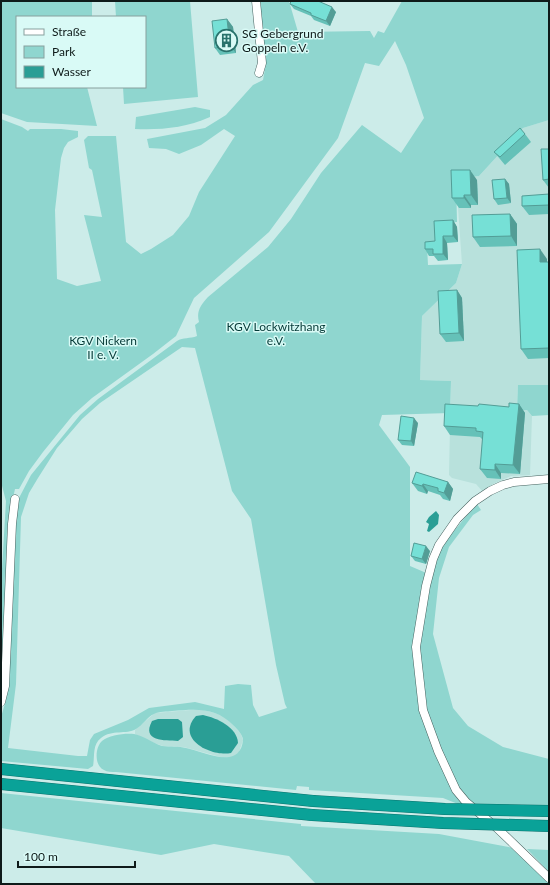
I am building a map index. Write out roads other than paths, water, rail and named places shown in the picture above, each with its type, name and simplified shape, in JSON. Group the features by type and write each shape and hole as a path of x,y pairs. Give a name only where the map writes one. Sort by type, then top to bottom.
{"highway":[{"path":"1,769 313,801 445,809 549,811"},
{"path":"1,784 312,816 443,823 549,826"}],"street":[{"path":"256,1 262,63 259,73"},
{"path":"549,479 503,484 490,491 464,510 439,545 433,559 426,586 416,647 423,710 438,751 456,790 466,802 497,828 549,878"},
{"path":"1,702 5,686 12,524 16,499"}],"water":[{"path":"436,511 439,515 438,524 429,532 427,531 429,524 426,522"},
{"path":"203,715 220,721 234,732 238,743 231,753 223,754 214,752 198,745 193,739 190,732 191,724 196,716"},
{"path":"158,719 178,719 182,722 183,737 178,741 161,740 152,736 149,728 152,721"}],"place":[{"name":"SG Gebergrund Goppeln e.V.","path":"226,41"}],"park label":[{"name":"KGV Lockwitzhang e.V.","path":"276,334"},
{"name":"KGV Nickern II e. V.","path":"103,348"}]}
